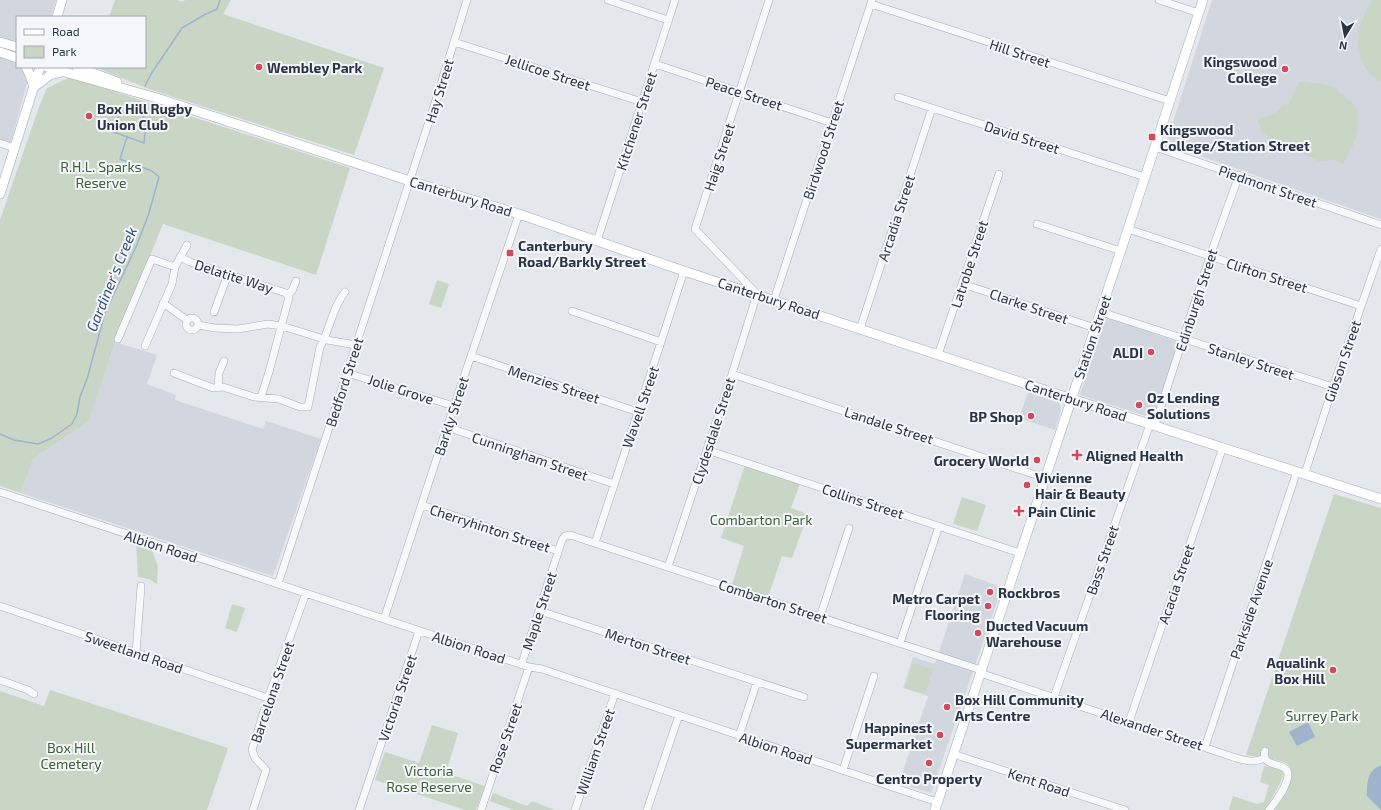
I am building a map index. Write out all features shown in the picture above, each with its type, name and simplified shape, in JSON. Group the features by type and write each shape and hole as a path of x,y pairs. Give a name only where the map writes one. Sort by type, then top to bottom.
{"main road":[{"path":"57,16 62,0"},
{"name":"Station Street","path":"936,806 1101,312 1203,0"},
{"path":"0,42 16,47"},
{"path":"0,52 16,58"},
{"path":"26,68 34,87"},
{"path":"0,194 40,68"},
{"name":"Canterbury Road","path":"50,68 157,98"},
{"name":"Canterbury Road","path":"79,68 157,98 410,181 519,214 1071,399 1381,498"},
{"path":"34,87 50,75 61,72"}],"street":[{"name":"Hay Street","path":"410,181 467,0"},
{"path":"608,0 668,20"},
{"name":"Kitchener Street","path":"597,241 675,0"},
{"name":"Haig Street","path":"757,294 695,230 770,0"},
{"path":"1160,0 1199,13"},
{"name":"Hill Street","path":"871,2 1170,101"},
{"name":"Birdwood Street","path":"774,300 871,2"},
{"name":"Jellicoe Street","path":"454,42 642,102"},
{"name":"Peace Street","path":"655,64 832,122"},
{"name":"David Street","path":"898,97 1145,177"},
{"name":"Arcadia Street","path":"860,329 932,108"},
{"path":"0,143 14,148"},
{"name":"Piedmont Street","path":"1155,148 1239,175 1381,225"},
{"name":"Latrobe Street","path":"938,355 999,174"},
{"name":"Edinburgh Street","path":"1153,424 1184,339 1210,256 1239,175"},
{"name":"Bedford Street","path":"278,584 410,181"},
{"name":"Barkly Street","path":"384,619 519,214"},
{"path":"1037,224 1121,251"},
{"name":"Clifton Street","path":"1128,230 1361,306"},
{"path":"145,346 172,284 175,267 187,246"},
{"name":"Gibson Street","path":"1301,472 1333,388 1381,249"},
{"name":"Delatite Way","path":"180,257 190,262 286,293 287,295"},
{"path":"118,339 152,259 175,267"},
{"name":"Wavell Street","path":"595,543 684,270"},
{"path":"214,312 228,274"},
{"path":"261,397 287,306 289,297 287,295 292,291 296,281"},
{"name":"Clarke Street","path":"963,284 1095,328"},
{"path":"174,373 213,388 224,387 254,397 279,399 300,407 308,407 320,347 325,339 339,300 345,292"},
{"name":"Clydesdale Street","path":"668,567 757,294"},
{"path":"163,303 187,320 186,325 189,329 195,328 198,325 214,328 238,329 268,324 281,326 325,339 356,345"},
{"path":"572,311 661,342"},
{"name":"Stanley Street","path":"1101,312 1333,388"},
{"name":"Menzies Street","path":"471,356 638,412"},
{"path":"218,388 219,373 224,361"},
{"name":"Jolie Grove","path":"348,372 454,406"},
{"name":"Landale Street","path":"732,374 1046,478"},
{"name":"Bass Street","path":"1054,697 1153,424"},
{"name":"Cunningham Street","path":"447,427 614,484"},
{"name":"Acacia Street","path":"1130,722 1223,447"},
{"name":"Collins Street","path":"707,450 1020,553"},
{"name":"Parkside Avenue","path":"1205,747 1301,472"},
{"name":"Albion Road","path":"0,492 529,667 542,669 615,693 843,770 936,806"},
{"name":"Cherryhinton Street","path":"422,505 558,551"},
{"path":"900,643 939,526"},
{"path":"820,617 849,528"},
{"name":"Combarton Street","path":"565,536 570,535 595,543 900,643 981,672"},
{"name":"Maple Street","path":"522,664 558,551 565,536"},
{"path":"136,653 141,586"},
{"name":"Barcelona Street","path":"253,810 266,770 255,758 252,750 268,698 306,593"},
{"name":"Sweetland Road","path":"0,606 268,698"},
{"name":"Merton Street","path":"540,610 804,697"},
{"name":"Victoria Street","path":"359,810 419,631"},
{"name":"Rose Street","path":"481,810 529,667"},
{"name":"Alexander Street","path":"981,672 1245,760 1256,761 1265,757 1280,765 1288,774 1288,780 1269,810"},
{"path":"843,770 874,676"},
{"path":"0,680 28,690 34,694"},
{"path":"739,736 757,682"},
{"name":"William Street","path":"575,810 615,693"},
{"path":"647,810 679,715"},
{"name":"Kent Road","path":"953,754 1125,810"}],"shaded area":[{"path":"0,0 56,0 51,16 16,16 16,43 0,37"},
{"name":"Kingswood College","path":"1212,0 1381,0 1381,219 1171,146 1171,142 1168,138"},
{"path":"0,55 16,60 16,68 22,68 28,79 9,149 0,146"},
{"path":"1106,317 1179,342 1153,418 1080,395"},
{"path":"115,342 157,355 147,384 176,395 175,400 263,429 266,421 321,439 273,576 21,493 33,459 89,421"},
{"path":"1028,392 1059,403 1061,409 1055,430 1019,418"},
{"path":"965,574 1002,587 931,793 899,783 928,696 903,688 913,657 935,664"}],"green space":[{"path":"115,0 176,0 183,2 185,0 231,0 223,14 384,68 354,155 149,89 97,68 146,68 146,16 109,16"},
{"path":"1372,0 1381,0 1381,82 1371,74 1364,65 1358,44 1362,22 1366,10"},
{"name":"R.H.L. Sparks Reserve","path":"70,77 350,168 316,275 163,224 115,342 89,421 33,459 21,493 0,486 0,220 47,88"},
{"path":"1303,81 1334,87 1338,89 1337,92 1348,98 1355,106 1359,124 1357,134 1343,164 1334,160 1318,161 1268,137 1260,128 1258,121 1259,118 1273,114 1278,111 1282,105 1289,104 1299,82"},
{"path":"437,280 449,284 441,308 429,304"},
{"name":"Combarton Park","path":"746,462 801,481 791,508 808,514 792,558 782,556 767,600 731,588 744,546 721,538"},
{"name":"Surrey Park","path":"1334,494 1381,508 1381,810 1275,810 1289,786 1292,773 1290,767 1283,762 1246,755"},
{"path":"962,497 986,505 977,531 953,524"},
{"path":"136,542 151,548 158,566 157,584 149,579 138,577"},
{"path":"232,604 245,608 237,632 225,628"},
{"path":"913,663 933,669 925,694 905,688"},
{"name":"Box Hill Cemetery","path":"50,690 228,748 207,810 0,810 0,691 44,706"},
{"name":"Victoria Rose Reserve","path":"432,725 458,733 446,773 485,786 476,810 465,810 375,780 385,752 419,763"},
{"path":"1264,766 1280,769 1284,774 1265,810 1229,810 1233,796 1257,804 1264,802 1269,785 1260,782"},
{"path":"493,793 527,806 532,801 555,810 514,810 490,801"}],"water":[{"path":"1308,722 1315,737 1297,746 1289,732"},
{"path":"1381,765 1381,810 1367,796 1370,774 1376,767"}],"waterway":[{"name":"Gardiner's Creek","path":"145,86 151,74 182,28 217,9 220,0"},
{"name":"Gardiner's Creek","path":"135,112 139,102"},
{"name":"Gardiner's Creek","path":"130,111 143,115 146,123 144,143 111,131 120,114 130,111"},
{"name":"Gardiner's Creek","path":"0,434 14,440 38,444 52,438 72,424 77,414 80,397 87,379 105,313 136,247 148,216 159,177 152,171 120,159 127,137"}],"place":[{"name":"Wembley Park","path":"259,67"},
{"name":"Kingswood College","path":"1285,69"},
{"name":"Box Hill Rugby Union Club","path":"89,116"},
{"name":"Kingswood College/Station Street","path":"1152,137"},
{"name":"Canterbury Road/Barkly Street","path":"510,253"},
{"name":"ALDI","path":"1151,352"},
{"name":"Oz Lending Solutions","path":"1139,405"},
{"name":"BP Shop","path":"1031,416"},
{"name":"Aligned Health","path":"1077,455"},
{"name":"Grocery World","path":"1037,460"},
{"name":"Vivienne Hair & Beauty","path":"1027,485"},
{"name":"Pain Clinic","path":"1019,511"},
{"name":"Rockbros","path":"990,592"},
{"name":"Metro Carpet Flooring","path":"988,606"},
{"name":"Ducted Vacuum Warehouse","path":"978,633"},
{"name":"Aqualink Box Hill","path":"1333,670"},
{"name":"Box Hill Community Arts Centre","path":"947,707"},
{"name":"Happinest Supermarket","path":"940,735"},
{"name":"Centro Property","path":"929,763"}]}
